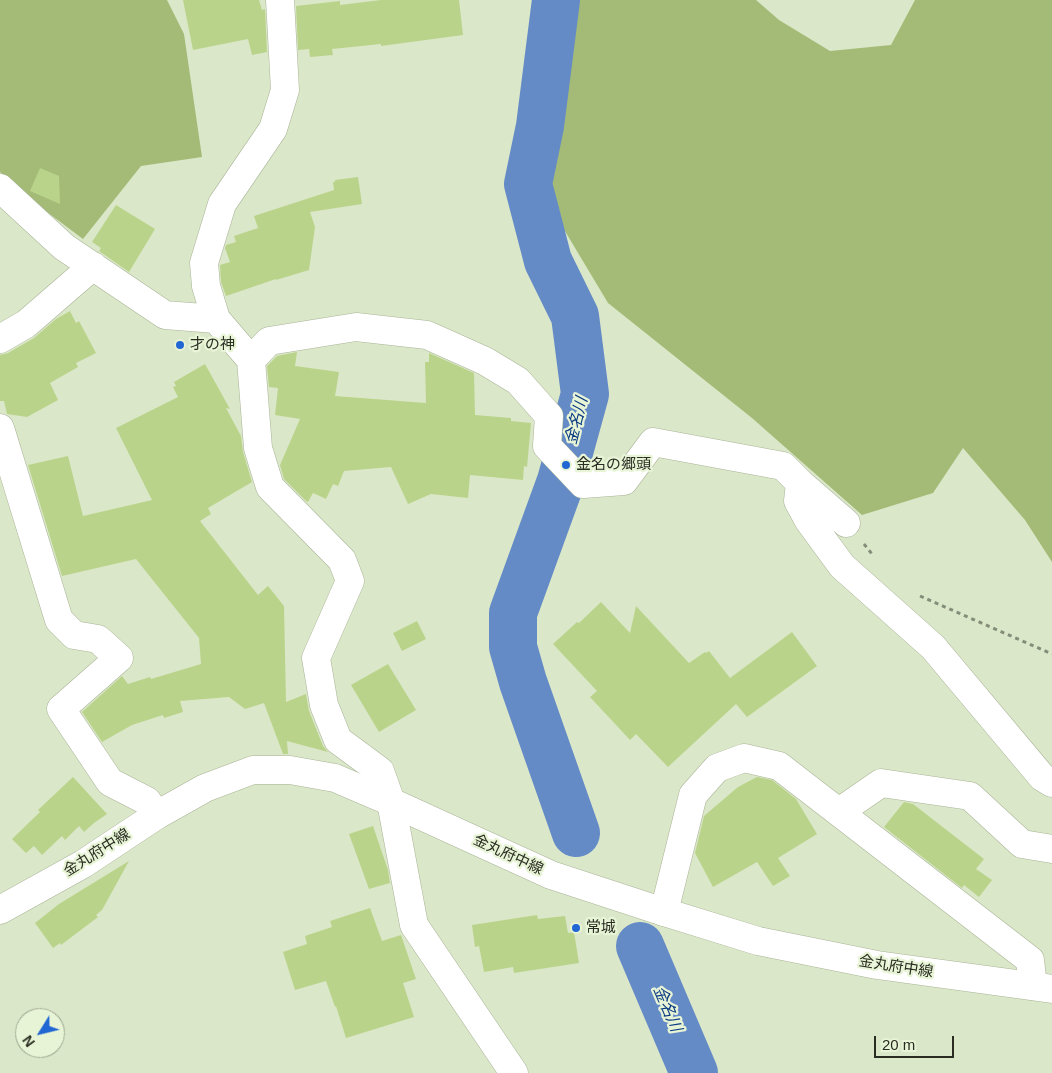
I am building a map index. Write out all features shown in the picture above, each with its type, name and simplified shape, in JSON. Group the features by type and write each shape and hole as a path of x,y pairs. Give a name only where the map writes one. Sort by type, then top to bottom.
{"street":[{"path":"280,0 284,90 282,98 273,129 222,204 204,263 206,286 216,319 251,360 258,448 270,487 342,560 350,581 316,658 324,706 338,740 380,771 391,802 414,925 514,1073"},
{"path":"0,188 64,247 166,315 216,319"},
{"path":"0,339 26,324 93,266"},
{"path":"251,360 269,341 356,327 427,335 485,361 518,381 549,416 547,446 583,484 624,481 653,442 783,466 846,523"},
{"path":"0,428 58,620 74,635 98,640 119,658 61,709 110,782 147,801 158,815"},
{"path":"800,483 798,501 809,521 842,566 933,647 1042,777 1052,783"},
{"path":"664,912 692,795 716,768 744,758 779,766 1030,960 1043,987"},
{"name":"金丸府中線","path":"1,908 83,864 158,815 205,788 253,770 290,770 335,778 551,875 758,941 876,965 1043,987"},
{"path":"839,812 881,783 970,796 1022,844 1052,849"}],"path":[{"path":"846,523 876,558"},
{"path":"918,596 1052,654"}],"green space":[{"path":"0,0 167,0 184,34 202,157 141,166 83,239 39,206 0,172"},
{"path":"563,0 756,0 779,20 830,51 891,45 915,0 1052,0 1052,562 1025,520 963,448 933,493 862,515 752,418 608,303 535,181 556,57"}],"building":[{"path":"183,0 259,0 262,10 265,9 267,52 252,55 248,39 193,50"},
{"path":"381,0 459,0 463,35 381,46 381,44 332,49 333,55 310,57 309,49 298,50 296,6 340,1 340,5"},
{"path":"40,168 59,176 60,204 30,191"},
{"path":"358,177 362,204 310,212 315,227 309,270 226,296 221,282 220,265 230,262 225,248 226,245 236,242 234,236 258,228 254,216 334,190 333,182 335,180"},
{"path":"116,205 155,229 129,272 99,251 101,248 92,242"},
{"path":"70,311 76,323 79,321 96,353 76,363 78,367 50,383 58,400 27,417 7,414 4,401 0,401 0,355 8,353 34,338 56,319"},
{"path":"297,352 295,366 339,372 335,396 426,403 425,362 429,362 429,353 474,373 475,415 511,418 511,421 531,423 527,467 524,466 523,480 470,475 468,498 431,494 408,504 391,467 344,471 338,486 333,484 326,499 313,493 308,502 306,501 284,479 280,465 300,419 275,415 278,388 269,387 267,366 277,356"},
{"path":"205,364 230,409 226,408 241,436 243,452 252,482 208,508 211,514 200,521 258,595 268,586 284,606 286,702 306,694 309,711 323,746 328,752 287,741 288,754 283,754 264,703 245,709 229,697 180,701 183,712 164,718 163,715 132,725 102,742 82,712 122,676 128,684 201,664 199,638 136,559 62,576 28,465 68,456 83,516 152,500 116,428 178,397 173,387 176,386 174,382"},
{"path":"601,602 630,633 636,606 689,663 709,651 730,678 792,632 817,666 747,717 736,704 668,767 636,734 630,740 590,697 597,691 553,644"},
{"path":"417,621 426,639 402,651 393,633"},
{"path":"388,664 416,710 379,732 351,685"},
{"path":"73,777 107,814 84,832 79,826 65,840 62,836 42,855 34,846 26,853 12,839 40,812 38,810"},
{"path":"757,777 772,780 796,799 817,834 778,858 790,876 773,886 757,862 713,887 695,853 704,816 738,787"},
{"path":"904,802 913,804 984,859 976,869 992,880 979,897 964,885 962,888 884,827"},
{"path":"373,826 388,870 390,883 369,889 349,834"},
{"path":"129,861 102,910 96,915 98,917 61,945 60,943 53,948 35,923 59,904"},
{"path":"370,908 382,941 401,935 416,979 403,983 414,1017 346,1038 326,981 295,990 283,952 307,944 305,936 332,927 330,921"},
{"path":"537,915 538,919 565,916 568,933 574,932 579,963 514,973 513,967 484,972 479,946 475,947 472,925"}],"waterway":[{"name":"金名川","path":"556,0 540,126 528,184 548,261 575,316 585,394 561,481 513,613 513,647 523,682 576,833"},
{"name":"金名川","path":"640,946 694,1073"}],"place":[{"name":"才の神","path":"180,345"},
{"name":"金名の郷頭","path":"566,465"},
{"name":"常城","path":"576,928"}]}
